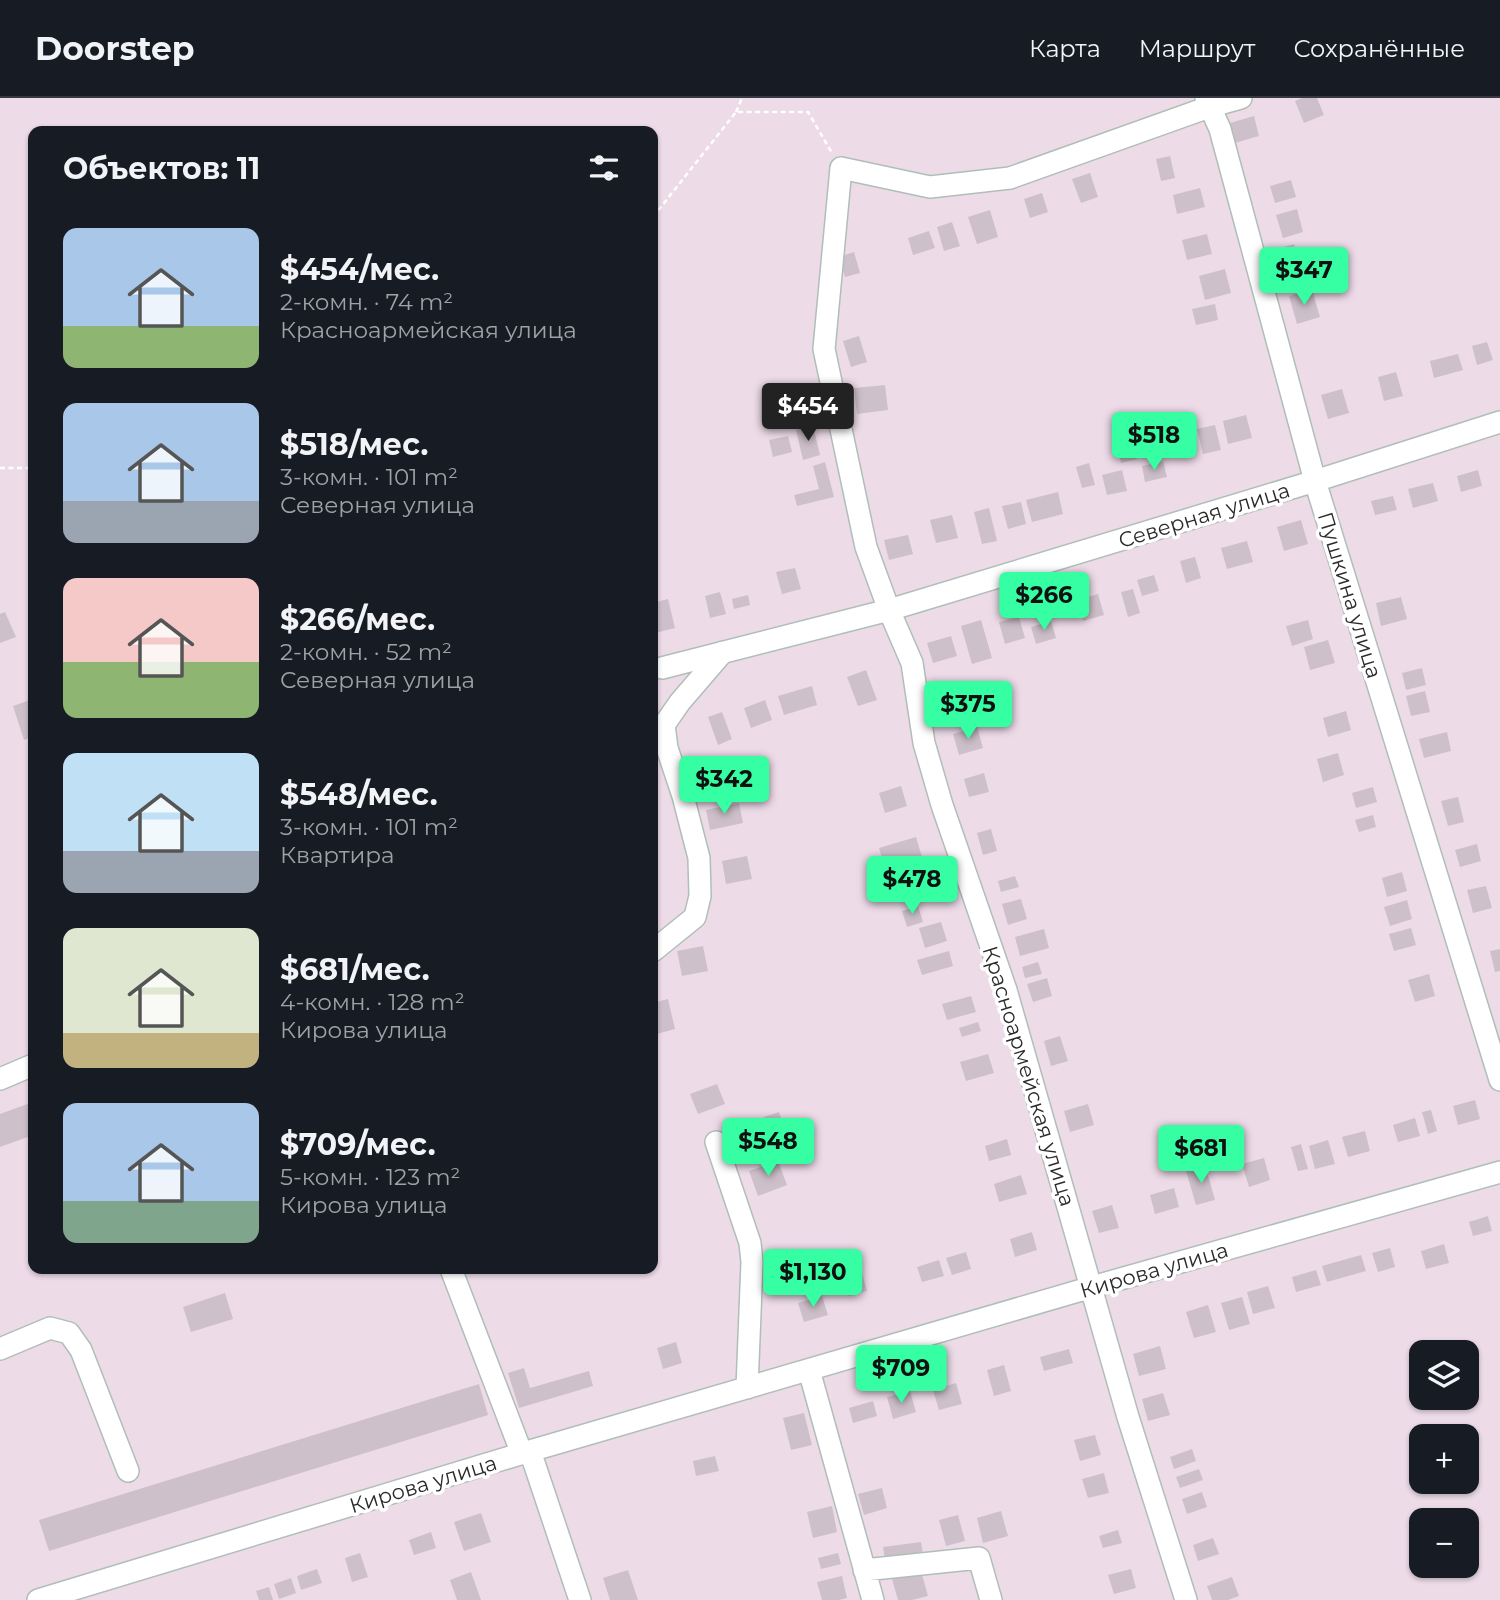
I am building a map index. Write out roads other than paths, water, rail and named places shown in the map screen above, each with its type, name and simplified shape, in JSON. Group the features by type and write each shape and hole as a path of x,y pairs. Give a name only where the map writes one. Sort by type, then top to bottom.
{"street":[{"path":"1208,103 1241,98"},
{"name":"Красноармейская улица","path":"1186,1600 1128,1417 1006,990 924,743 912,663 866,547 824,349 841,168 930,187 1010,178 1208,103"},
{"name":"Пушкина улица","path":"1208,103 1220,129 1314,481 1500,1080"},
{"name":"Северная улица","path":"662,668 889,610 1500,422"},
{"path":"658,947 695,917 700,896 699,858 667,748 664,725 723,652"},
{"path":"0,1079 28,1067"},
{"path":"716,1142 750,1242 752,1262 747,1388"},
{"name":"Кирова улица","path":"38,1600 93,1592 526,1452 1092,1287 1500,1172"},
{"path":"453,1274 526,1452 580,1600"},
{"path":"0,1349 50,1328 69,1333 80,1350 128,1471"},
{"path":"809,1370 873,1600"},
{"path":"864,1570 979,1558 991,1600"}]}
